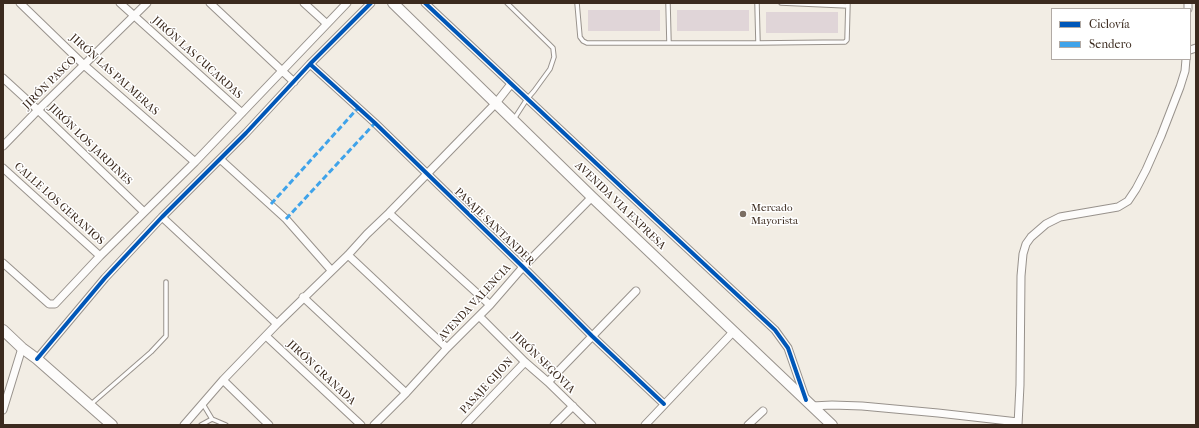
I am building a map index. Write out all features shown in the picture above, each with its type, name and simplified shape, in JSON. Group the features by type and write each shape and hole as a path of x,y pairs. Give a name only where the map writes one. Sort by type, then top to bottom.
{"main road":[{"name":"AVENIDA VIA EXPRESA","path":"393,3 592,197 832,425"},
{"path":"3,330 112,425"}],"street":[{"name":"JIRÓN LAS PALMERAS","path":"20,3 84,65 195,162"},
{"name":"JIRÓN LAS CUCARDAS","path":"120,3 242,113"},
{"name":"JIRÓN PASCO","path":"3,146 147,3"},
{"path":"210,3 294,82"},
{"path":"304,3 327,24"},
{"path":"3,263 49,304 55,304 100,256 269,86 347,3"},
{"path":"37,359 105,278 162,217 371,3"},
{"path":"425,3 775,330 788,348 809,403 938,413 1018,424 1020,385 1021,276 1023,254 1026,244 1031,237 1046,224 1060,217 1118,207 1128,201 1146,170 1161,136 1180,87 1185,71 1186,60"},
{"name":"PASAJE SANTANDER","path":"310,64 375,123 592,336 664,404"},
{"name":"JIRÓN LOS JARDINES","path":"3,78 144,212"},
{"path":"184,425 223,380 303,297 390,213 496,103 511,84"},
{"path":"220,159 286,219 331,270"},
{"name":"CALLE LOS GERANIOS","path":"3,168 100,256"},
{"name":"AVENDA VALENCIA","path":"374,425 490,305 523,267 592,197"},
{"path":"390,213 490,305"},
{"path":"162,217 277,324"},
{"path":"348,255 447,348"},
{"path":"548,382 636,291"},
{"path":"303,297 406,393"},
{"name":"JIRÓN SEGOVIA","path":"479,316 592,425"},
{"path":"645,425 734,331"},
{"name":"JIRÓN GRANADA","path":"266,336 361,425"},
{"path":"3,410 22,348"},
{"name":"PASAJE GIJON","path":"465,425 525,362"},
{"path":"223,380 269,425"},
{"path":"554,425 573,406"},
{"path":"748,425 763,410"}],"lane":[{"path":"507,3 553,48 554,57 550,69 527,98 513,120"},
{"path":"577,3 580,37 587,43 845,42 847,40 848,4 781,3"},
{"path":"668,3 669,43"},
{"path":"757,3 758,43"},
{"path":"89,405 151,352 166,336 166,282"},
{"path":"203,403 212,419 226,425"},
{"path":"201,425 212,419"}],"building":[{"path":"588,10 660,10 660,31 588,31"},
{"path":"677,10 749,10 749,31 677,31"},
{"path":"766,12 838,12 838,33 766,33"}],"marked path":[{"path":"271,204 358,108"},
{"path":"286,219 375,123"}],"cycle path":[{"path":"37,359 105,278 162,217 246,133 310,64 371,3"},
{"path":"425,3 775,330 788,348 806,400"},
{"path":"310,64 375,123 592,336 664,404"}],"place":[{"name":"Mercado Mayorista","path":"743,214"}]}
